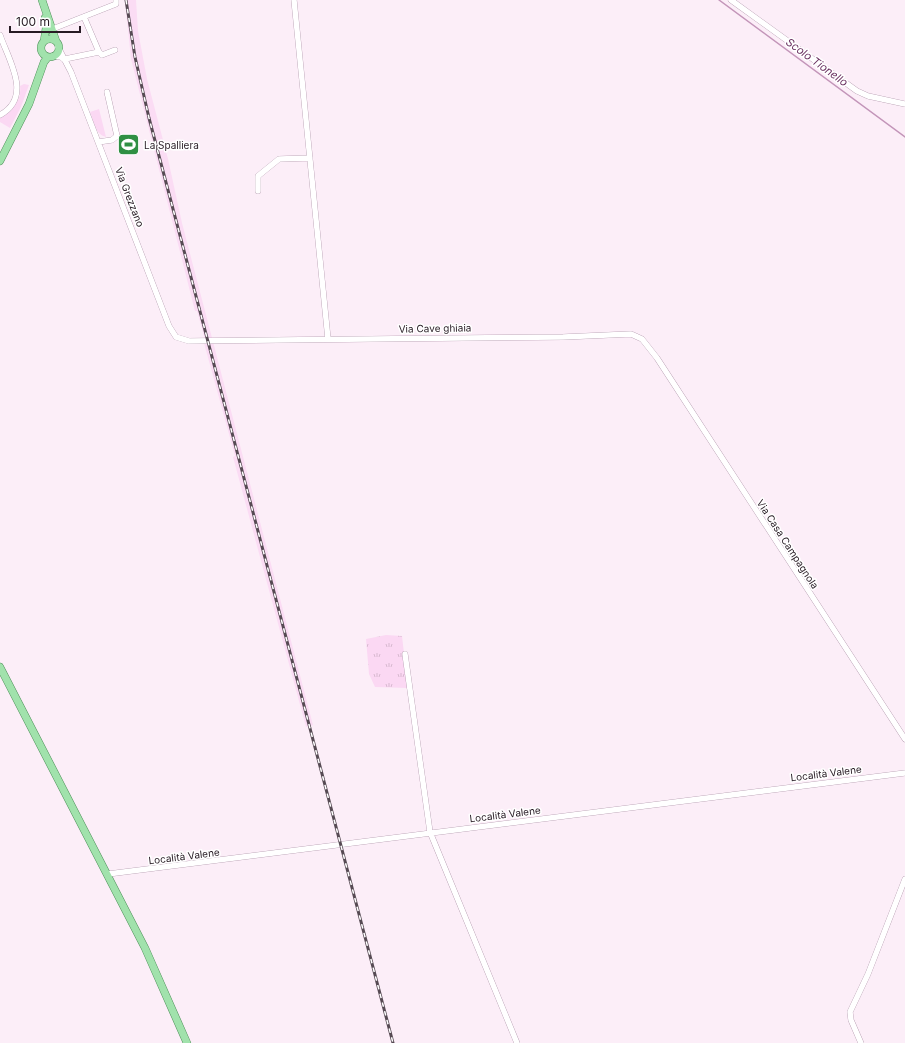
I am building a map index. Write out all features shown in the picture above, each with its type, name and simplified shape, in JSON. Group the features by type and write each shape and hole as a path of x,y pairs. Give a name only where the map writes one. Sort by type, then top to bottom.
{"main road":[{"name":"Via Grezzano","path":"42,0 45,37"},
{"name":"Via Grezzano","path":"44,10 57,44"},
{"path":"0,161 29,104 44,62 57,52 57,44 51,39 45,37 41,46 34,88"},
{"path":"41,51 51,57"},
{"path":"0,667 145,948 187,1043"}],"street":[{"path":"45,37 48,31 53,31 116,4 116,0"},
{"path":"294,0 328,339"},
{"path":"731,0 857,91 868,96 905,104"},
{"path":"84,17 98,52 102,55 115,50"},
{"path":"0,35 16,81 18,93 12,106 0,115"},
{"name":"Via Grezzano","path":"57,44 66,61 172,332 176,337 189,341 202,341"},
{"path":"51,57 61,57 66,61 98,52"},
{"path":"98,142 112,140 117,136 107,92"},
{"path":"258,191 258,176 279,159 310,158"},
{"name":"Via Cave ghiaia","path":"202,341 563,337 631,334 642,339 657,358"},
{"name":"Via Casa Campagnola","path":"657,358 905,739"},
{"path":"405,654 430,832 517,1043"},
{"name":"Località Valene","path":"108,874 905,772"},
{"path":"861,1043 851,1020 850,1012 868,974 905,879"}],"shaded area":[{"path":"125,0 136,0 138,31 147,79 168,159 182,223 313,725 306,727 233,457 235,456 204,343 206,343 197,311 195,311 131,59"}],"green space":[{"path":"24,84 29,85 21,107 10,128 0,122 0,118 15,105 18,100 20,86"},
{"path":"99,109 106,137 97,130 90,112"},
{"path":"386,635 402,636 408,688 375,687 369,674 366,639"}],"waterway":[{"name":"Scolo Tionello","path":"719,0 905,137"}],"railway":[{"path":"126,0 135,57 149,118 393,1043"}],"place":[{"name":"La Spalliera","path":"128,145"}]}
